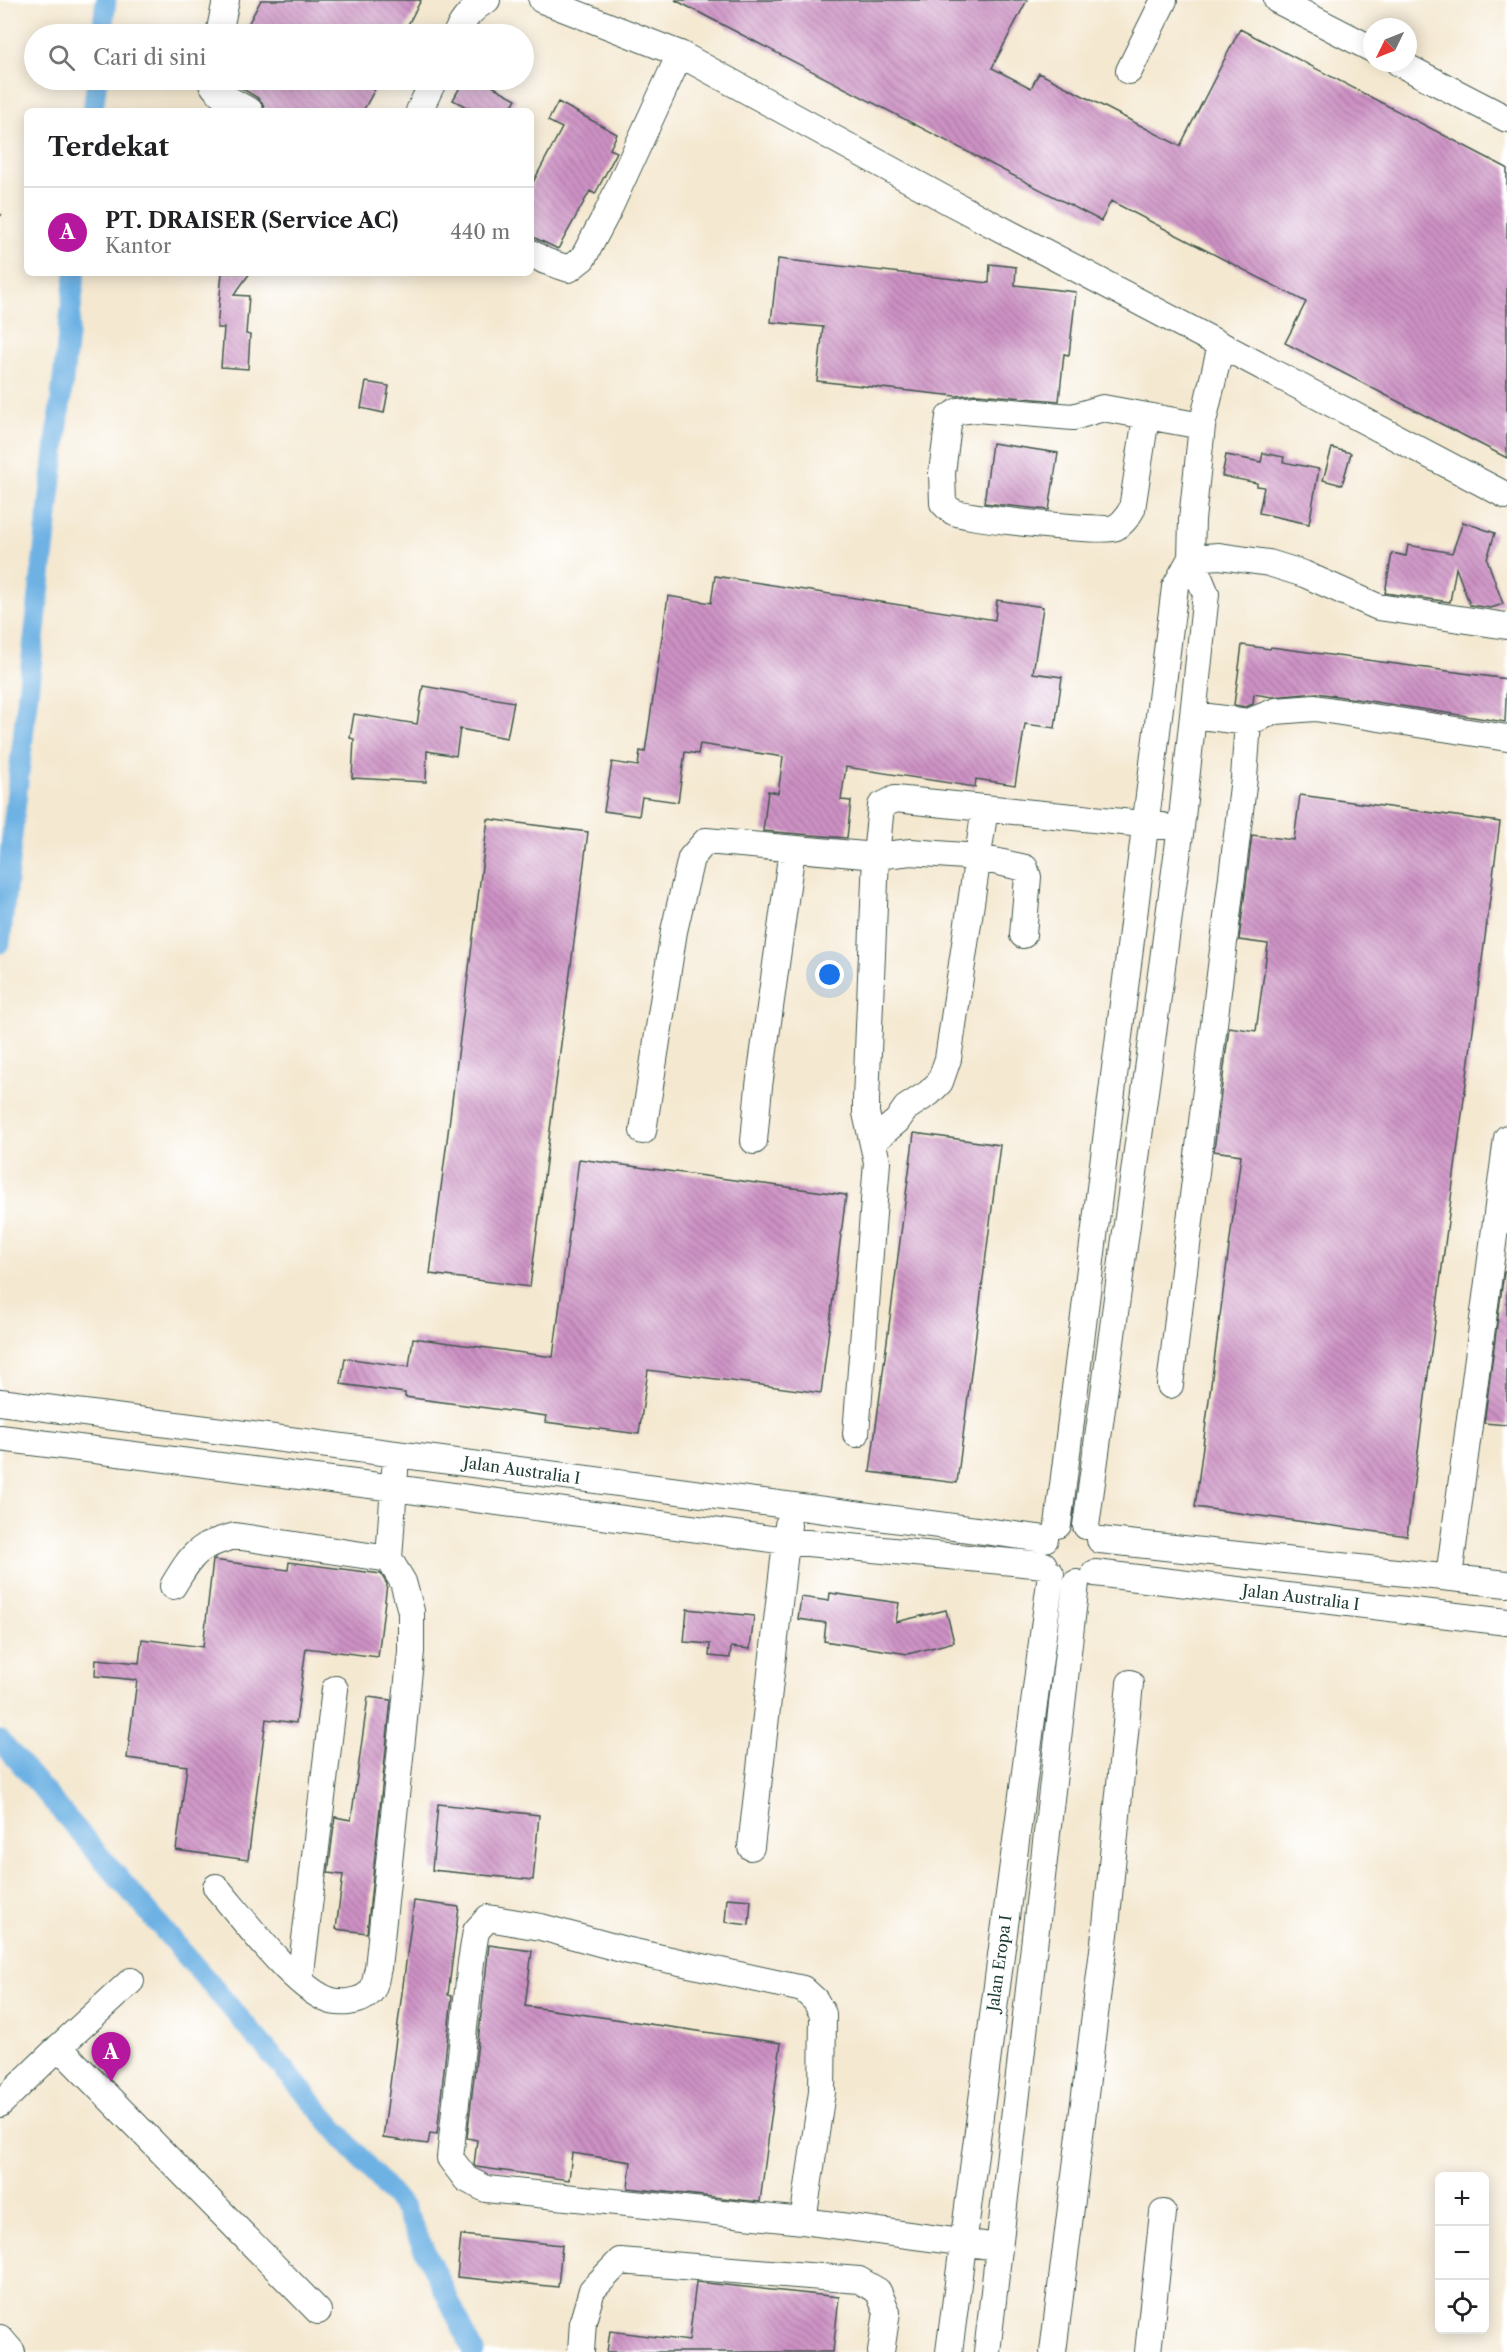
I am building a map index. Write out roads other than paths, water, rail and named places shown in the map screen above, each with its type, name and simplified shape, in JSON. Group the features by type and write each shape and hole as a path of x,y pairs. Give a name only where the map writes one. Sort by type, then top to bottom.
{"lane":[{"path":"221,24 226,0"},
{"path":"461,24 487,0"},
{"path":"543,0 680,54 950,202 1507,496"},
{"path":"1277,0 1363,44"},
{"path":"1129,71 1156,2"},
{"path":"534,255 569,269 583,258 609,210 680,54"},
{"path":"1417,72 1507,118"},
{"path":"216,90 245,108"},
{"path":"420,108 429,90"},
{"path":"1085,1578 1102,1557 1093,1533 1180,827 1206,594 1191,558 1192,520 1202,426 1221,345"},
{"path":"1146,417 1132,509 1127,518 1113,528 1066,527 972,516 954,513 943,503 942,472 949,417 959,411 976,409 1073,417 1102,408 1202,426"},
{"path":"1191,558 1219,556 1269,563 1304,574 1378,607 1507,626"},
{"path":"1048,1569 1042,1552 1051,1532 1146,825 1175,587 1191,558"},
{"path":"1193,715 1248,722 1276,711 1316,708 1507,738"},
{"path":"1170,1385 1244,778 1248,722"},
{"path":"856,1434 877,1161 866,1113 866,1100 876,856 881,806 895,799 1180,827"},
{"path":"873,1141 897,1121 906,1108 929,1093 940,1082 948,1059 985,808"},
{"path":"643,1131 674,931 691,858 706,841 876,856 911,852 977,857 1025,868 1028,877 1023,935"},
{"path":"754,1141 759,1086 792,850"},
{"path":"1449,1577 1507,1138"},
{"name":"Jalan Australia I","path":"0,1402 791,1507 1051,1532 1072,1522 1093,1533 1507,1584"},
{"name":"Jalan Australia I","path":"0,1438 786,1541 1048,1569 1062,1581 1085,1578 1507,1622"},
{"path":"216,1887 300,1981 326,2000 347,2002 363,1999 373,1989 411,1652 411,1611 403,1582 389,1559 397,1453"},
{"path":"751,1847 791,1507"},
{"path":"173,1586 190,1558 211,1542 235,1536 389,1559"},
{"name":"Jalan Eropa I","path":"949,2352 1048,1569"},
{"name":"Jalan Eropa I","path":"987,2352 998,2247 1085,1578"},
{"path":"1053,2352 1104,1938 1130,1683"},
{"path":"300,1981 335,1689"},
{"path":"803,2221 822,2091 823,2014 815,2000 803,1989 625,1950 541,1927 488,1918 476,1931 471,1962 450,2158 466,2180 486,2189 803,2221 998,2247"},
{"path":"0,2104 58,2047 131,1981"},
{"path":"58,2047 318,2311"},
{"path":"1148,2352 1163,2213"},
{"path":"581,2352 583,2321 592,2290 620,2261 859,2280 878,2291 887,2312 881,2352"},
{"path":"0,2338 12,2352"}],"waterway":[{"path":"103,24 106,0"},
{"path":"93,108 96,90"},
{"path":"0,943 75,276"},
{"path":"0,1740 405,2210 474,2352"}],"place":[{"name":"PT. DRAISER (Service AC)","path":"111,2082"}]}
